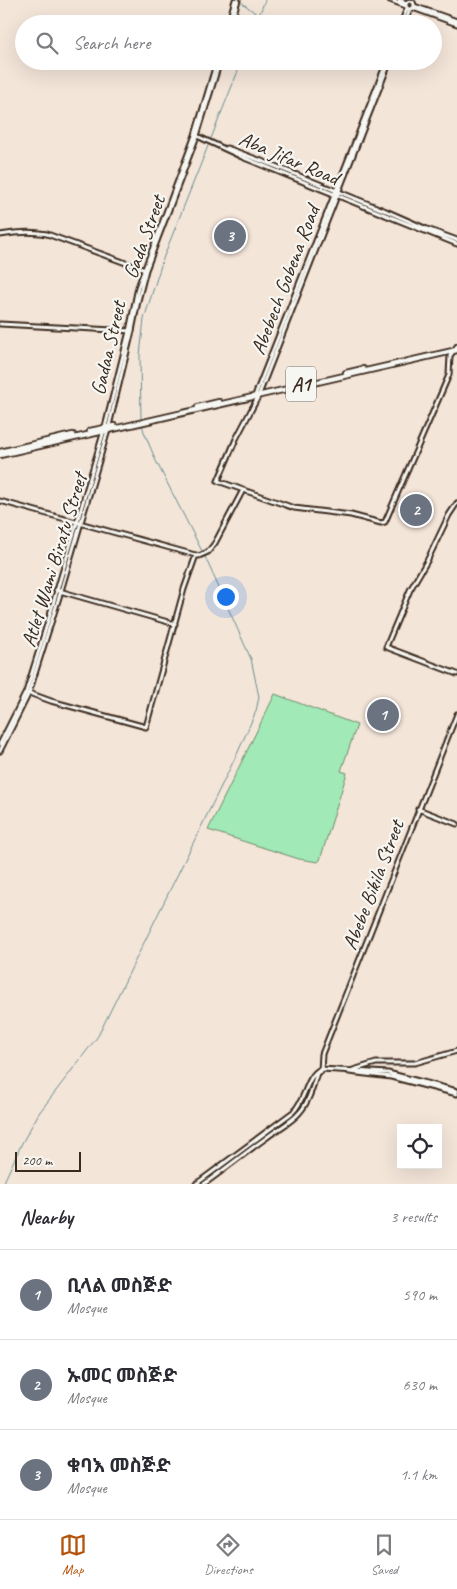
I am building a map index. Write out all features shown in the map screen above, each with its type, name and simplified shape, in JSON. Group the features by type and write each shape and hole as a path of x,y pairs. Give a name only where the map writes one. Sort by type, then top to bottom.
{"main road":[{"name":"A1","path":"0,453 456,349"}],"street":[{"path":"390,0 411,4"},
{"path":"399,0 439,15"},
{"path":"233,15 237,1"},
{"path":"442,16 457,22"},
{"name":"Gadaa Street","path":"130,331 134,300 196,136 215,70"},
{"name":"Abebech Gobena Road","path":"242,490 218,481 256,396 385,70"},
{"name":"Aba Jifar Road","path":"196,136 242,157 457,242"},
{"path":"0,235 36,232 47,234 145,270"},
{"path":"0,324 130,331 106,429"},
{"path":"0,501 197,556 208,552 217,540 242,490 294,508 351,515 381,523 385,522 449,375 450,358 456,349"},
{"name":"Atlet Wami Biratu Street","path":"0,751 29,693 106,429"},
{"path":"457,503 410,590 386,647 457,674"},
{"path":"29,693 51,701 146,727 184,589 197,556"},
{"path":"59,591 175,624"},
{"name":"Atlet Wami Biratu Street","path":"0,744 26,692 59,591"},
{"name":"Abebe Bikila Street","path":"322,1069 322,1054 457,714"},
{"path":"418,809 457,824"},
{"path":"353,1070 376,1063 415,1062 457,1050"},
{"path":"204,1184 288,1123 300,1112 317,1073 322,1069 391,1077 457,1093"},
{"path":"196,1184 293,1112 301,1103 315,1071 322,1069 353,1070 394,1074 457,1093"}],"green space":[{"path":"275,694 357,725 341,771 347,773 318,862 299,859 208,830"}],"waterway":[{"path":"259,15 265,0"},
{"path":"240,1 258,15"},
{"path":"141,420 140,355 144,319 164,256 238,70"},
{"path":"3,1184 22,1143 39,1113 98,1036 238,752 256,711 259,697 251,659 206,559 156,461 142,424"}],"place":[{"name":"ቁባእ መስጅድ","path":"230,236"},
{"name":"ኡመር መስጅድ","path":"416,510"},
{"name":"ቢላል መስጅድ","path":"383,715"}]}
